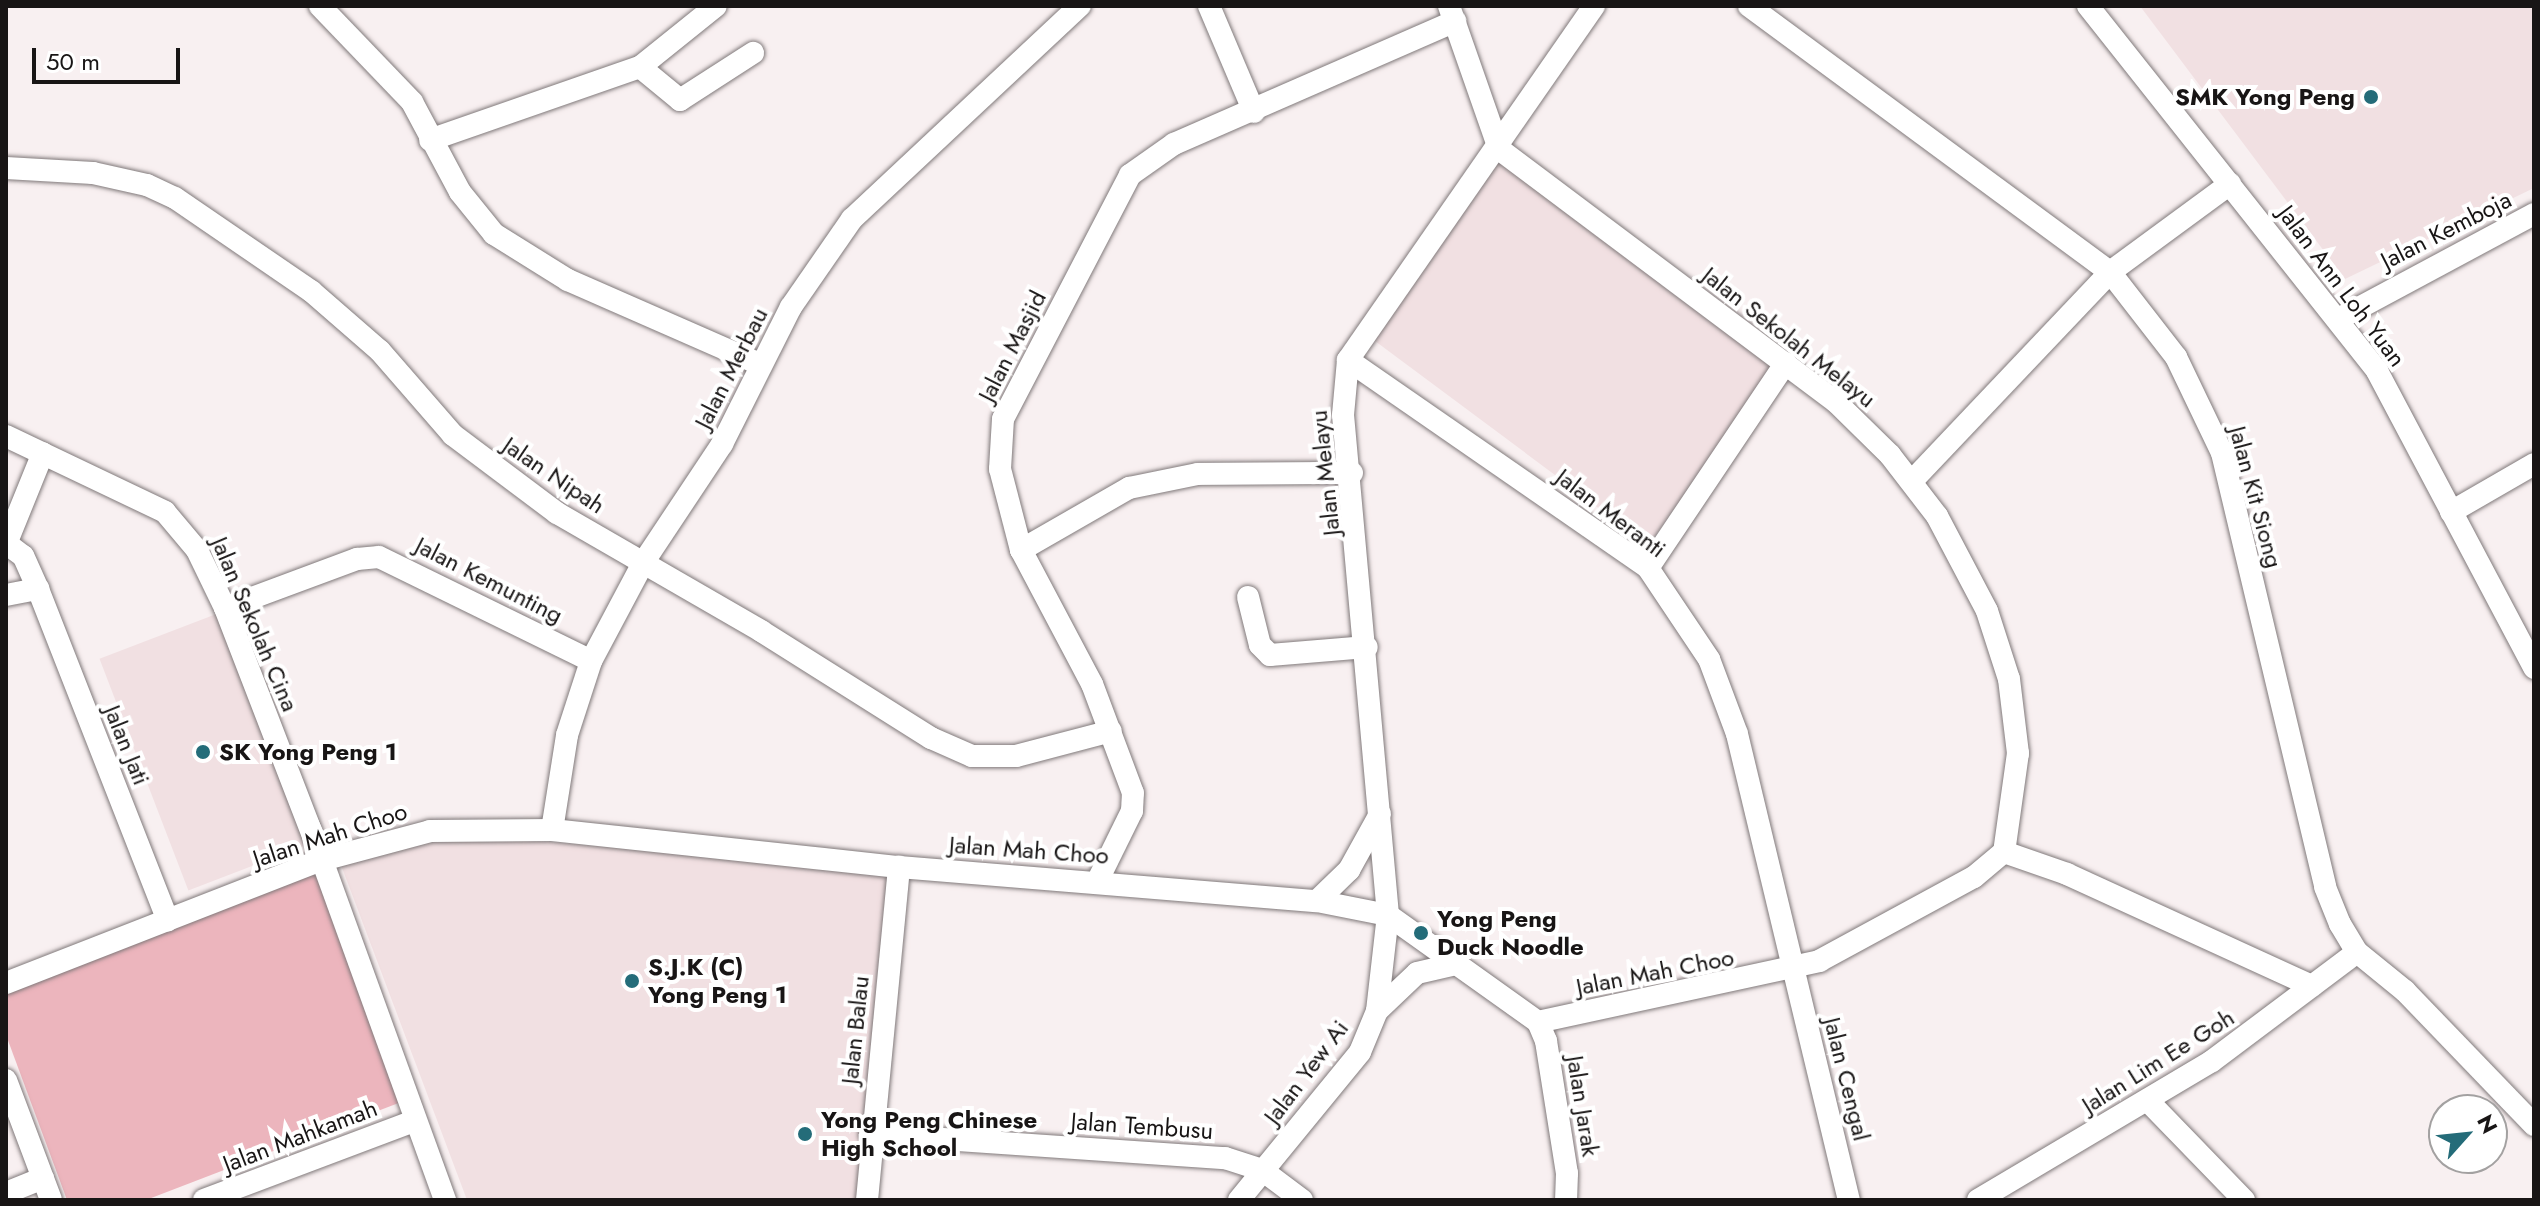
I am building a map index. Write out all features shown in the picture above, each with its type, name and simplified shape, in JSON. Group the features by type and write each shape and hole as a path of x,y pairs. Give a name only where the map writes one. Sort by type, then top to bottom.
{"street":[{"path":"320,6 412,102 430,140 475,214 494,234 568,280 759,364"},
{"path":"430,140 485,117 640,67 716,6"},
{"name":"Jalan Merbau","path":"552,830 567,735 591,661 643,563 722,444 759,364 852,219 1080,6"},
{"path":"1209,6 1254,112"},
{"name":"Jalan Melayu","path":"1388,915 1352,473 1343,415 1348,360 1388,295 1499,149 1594,6"},
{"name":"Jalan Kit Siong","path":"1749,6 2110,272 2176,357 2222,453 2325,887 2357,952 2405,991 2534,1125"},
{"name":"Jalan Ann Loh Yuan","path":"2088,6 2340,318 2377,371 2534,668"},
{"path":"1452,13 1499,149"},
{"name":"Jalan Masjid","path":"1098,880 1132,811 1133,793 1111,731 1021,550 1000,469 1003,419 1118,195 1148,159 1254,112 1452,13"},
{"path":"640,67 680,100 753,53"},
{"name":"Jalan Sekolah Melayu","path":"1499,149 1835,401 1912,481 1961,556 2009,679 2018,753 2004,852"},
{"name":"Jalan Nipah","path":"6,168 93,173 147,185 175,198 311,291 380,351 453,435 557,513 931,738 972,756 1016,756 1111,731"},
{"path":"1912,481 2110,272 2230,184"},
{"name":"Jalan Kemboja","path":"2340,318 2534,214"},
{"name":"Jalan Meranti","path":"1348,360 1648,568 1709,659 1725,695 1793,969"},
{"path":"1648,568 1786,363"},
{"name":"Jalan Sekolah Cina","path":"6,436 178,523 225,608 322,860 445,1200"},
{"path":"6,543 43,453"},
{"path":"2451,512 2534,464"},
{"path":"1021,550 1129,488 1151,482 1198,474 1352,473"},
{"name":"Jalan Jati","path":"6,543 23,556 38,589 168,920"},
{"name":"Jalan Kemunting","path":"225,608 357,559 379,557 591,661"},
{"path":"6,595 38,589"},
{"path":"1248,597 1262,651 1367,647"},
{"path":"1317,901 1357,858 1381,813"},
{"name":"Jalan Mah Choo","path":"6,983 322,860 430,831 552,830 899,867 1098,880 1317,901 1388,915 1538,1022 1793,969 1974,877 2004,852"},
{"path":"2004,852 2067,874 2312,986"},
{"name":"Jalan Balau","path":"867,1200 870,1134 899,867"},
{"name":"Jalan Yew Ai","path":"1239,1200 1360,1052 1377,1011 1388,915"},
{"name":"Jalan Lim Ee Goh","path":"1978,1200 2148,1101 2257,1030 2357,952"},
{"path":"1377,1011 1417,973 1455,964"},
{"name":"Jalan Cengal","path":"1793,969 1849,1200"},
{"name":"Jalan Jarak","path":"1538,1022 1546,1041 1564,1196"},
{"path":"6,1080 51,1200"},
{"path":"2148,1101 2244,1200"},
{"name":"Jalan Mahkamah","path":"204,1200 414,1121"},
{"name":"Jalan Tembusu","path":"870,1134 1225,1158 1262,1170 1302,1200"},
{"path":"6,1193 43,1178"}],"shaded area":[{"name":"SMK Yong Peng","path":"2140,6 2534,6 2534,188 2345,279"},
{"path":"1508,142 1785,350 1646,549 1590,501 1375,341 1391,301"},
{"name":"SK Yong Peng 1","path":"219,613 308,845 188,890 100,659"},
{"name":"S.J.K (C) Yong Peng 1","path":"437,833 890,870 859,1200 467,1200 338,857"},
{"path":"318,861 409,1099 146,1200 67,1200 6,1035 6,981"}],"place":[{"name":"SMK Yong Peng","path":"2371,97"},
{"name":"SK Yong Peng 1","path":"203,752"},
{"name":"Yong Peng Duck Noodle","path":"1421,933"},
{"name":"S.J.K (C) Yong Peng 1","path":"632,981"},
{"name":"Yong Peng Chinese High School","path":"805,1134"}]}
